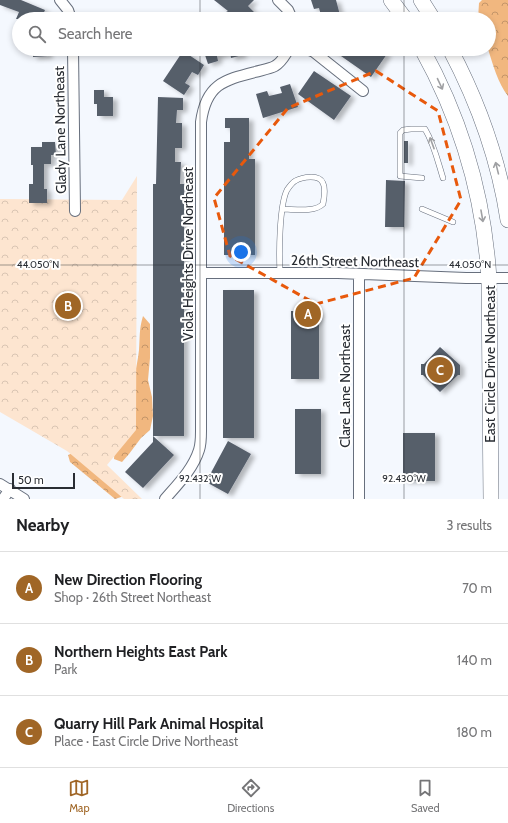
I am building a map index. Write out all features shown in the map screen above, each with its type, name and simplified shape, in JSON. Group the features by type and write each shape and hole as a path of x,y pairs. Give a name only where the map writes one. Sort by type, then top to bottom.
{"main road":[{"path":"391,0 400,12"},
{"path":"421,0 429,12"},
{"name":"East Circle Drive Northeast","path":"426,56 447,98 458,126 472,171 483,219 490,278 491,499"},
{"path":"453,56 468,86 490,146 500,181 508,220"}],"street":[{"path":"60,0 69,12"},
{"path":"278,0 289,12"},
{"name":"Glady Lane Northeast","path":"73,56 75,211"},
{"name":"Viola Heights Drive Northeast","path":"165,499 184,478 200,448 202,423 201,122 203,110 206,99 219,84 233,78 269,69 276,65 285,56"},
{"path":"319,56 363,90"},
{"name":"26th Street Northeast","path":"202,273 338,273 508,278"},
{"name":"Clare Lane Northeast","path":"359,499 360,274"},
{"path":"0,484 24,499"},
{"path":"3,499 10,489"}],"lane":[{"path":"422,178 400,176 400,133 403,130 425,129 429,136 443,178"},
{"path":"280,273 279,261 282,209 284,197 288,189 295,181 312,177 319,178 323,182 323,204 320,208 308,210 282,209"},
{"path":"422,209 453,222"}],"highlighted area":[{"path":"376,71 438,111 461,200 414,278 316,304 230,256 214,198 288,108"}],"green space":[{"path":"482,0 508,0 508,96 499,80 490,56 496,56 496,12 478,12 479,3"},
{"path":"137,176 136,430 107,465 142,499 124,499 67,451 0,412 0,199 122,200"},
{"path":"143,316 150,324 150,358 148,380 152,397 153,416 150,430 141,438 122,462 114,459 115,449 119,428 135,375 138,360 140,329"},
{"path":"75,452 124,496 115,499 70,462 68,455"}],"building":[{"path":"0,0 21,0 45,10 44,12 19,12 0,5"},
{"path":"214,0 254,0 248,6 254,12 226,12 228,11"},
{"path":"311,0 336,0 339,12 320,12 319,8 314,9"},
{"path":"180,56 190,56 204,65 198,75 192,72 185,83 190,86 184,95 163,81"},
{"path":"205,56 217,56 218,61 208,64"},
{"path":"341,56 386,56 371,77"},
{"path":"314,71 351,96 334,120 298,94"},
{"path":"290,84 298,107 263,118 256,94 267,91 269,96 282,93 280,87"},
{"path":"94,90 104,90 104,97 113,97 113,116 97,116 97,104 94,104"},
{"path":"158,97 183,98 183,110 177,110 176,123 182,123 182,148 175,148 175,162 181,162 180,184 184,184 184,436 153,436 153,184 156,184"},
{"path":"225,118 249,118 249,159 255,159 255,255 224,255 224,142 230,142 230,128 225,128"},
{"path":"404,141 408,141 408,163 404,163"},
{"path":"42,142 55,142 56,155 51,155 51,164 44,164 44,189 47,189 47,203 29,203 29,184 33,184 31,147 42,147"},
{"path":"386,180 405,181 404,227 385,227"},
{"path":"223,290 254,290 254,438 223,438"},
{"path":"291,311 319,311 319,379 291,379"},
{"path":"440,347 460,365 460,375 458,375 440,392 423,375 421,375 421,364 424,364"},
{"path":"295,409 321,409 321,474 295,474"},
{"path":"403,433 435,433 435,481 403,481"},
{"path":"153,436 174,455 143,488 125,472 153,442"},
{"path":"228,441 251,454 228,494 206,482"}],"place":[{"name":"Northern Heights East Park","path":"68,306"},
{"name":"New Direction Flooring","path":"308,314"},
{"name":"Quarry Hill Park Animal Hospital","path":"440,370"}]}
